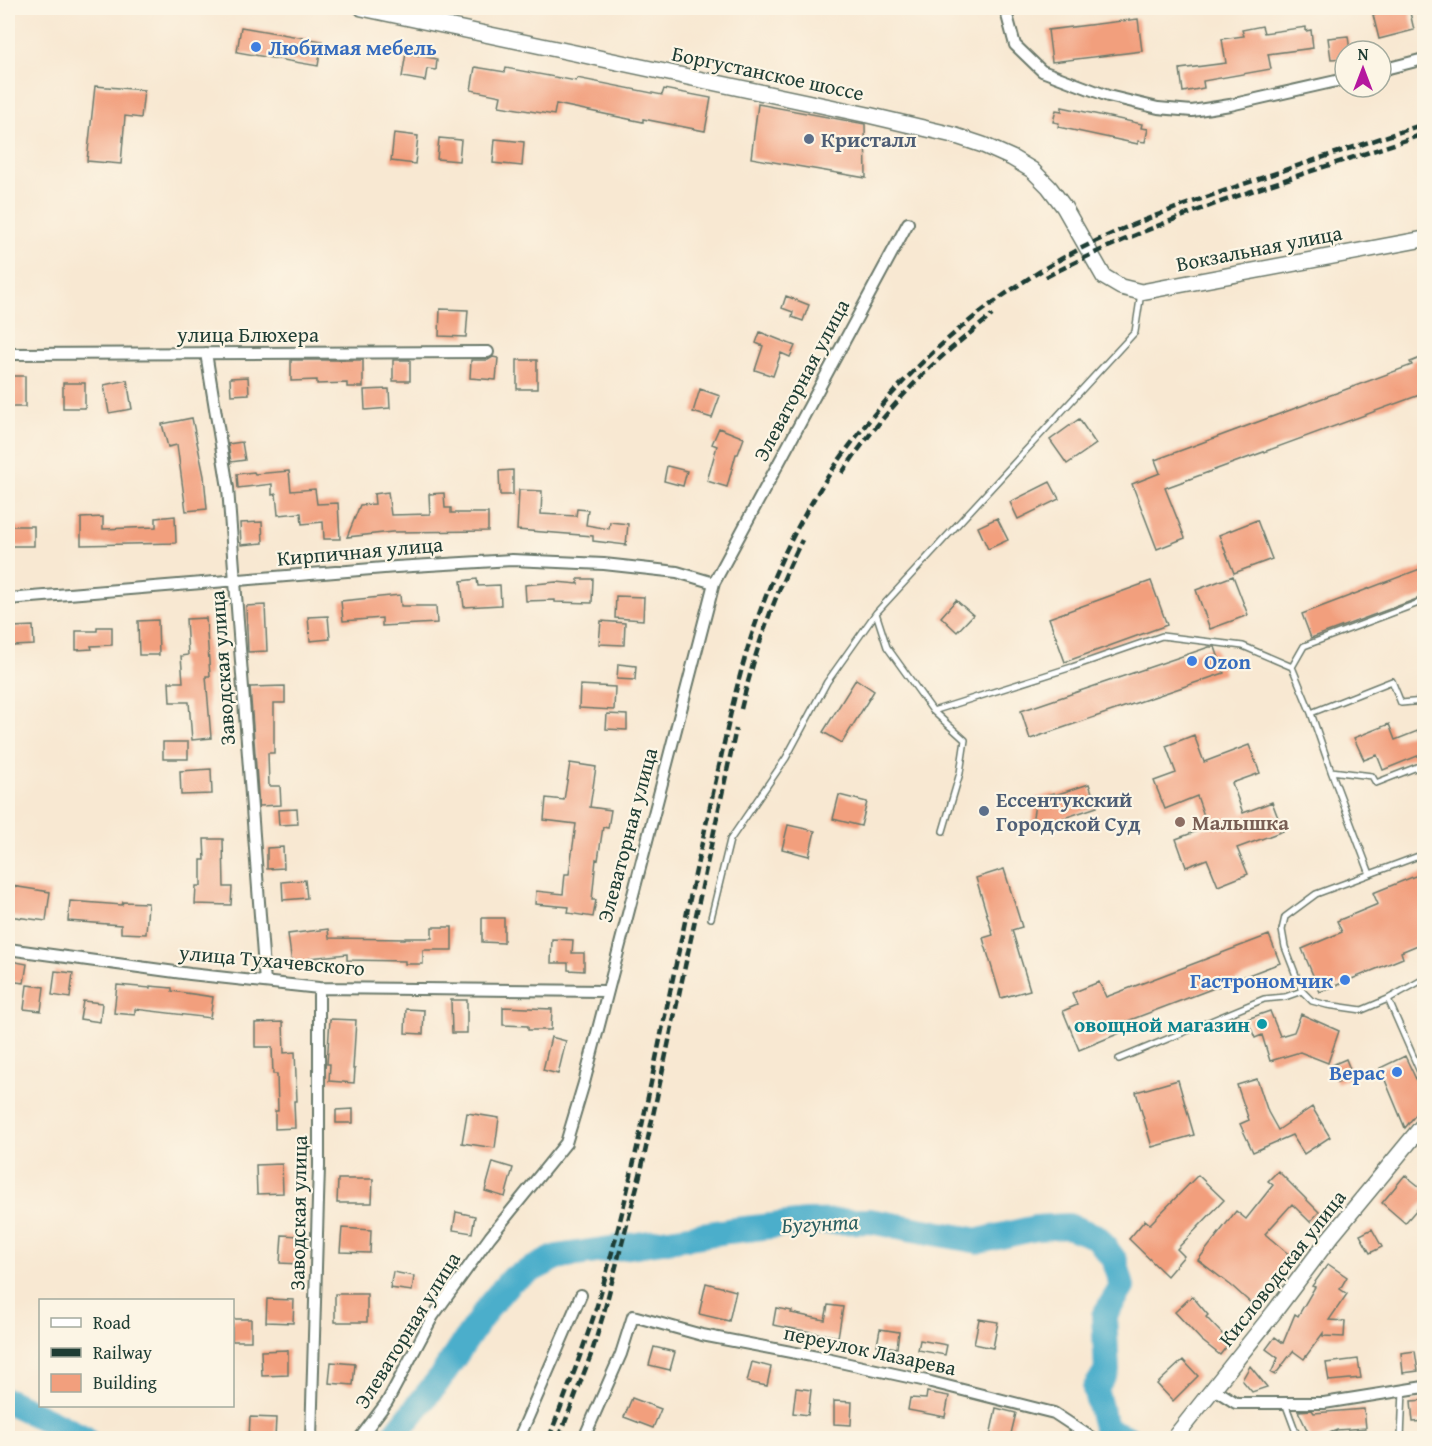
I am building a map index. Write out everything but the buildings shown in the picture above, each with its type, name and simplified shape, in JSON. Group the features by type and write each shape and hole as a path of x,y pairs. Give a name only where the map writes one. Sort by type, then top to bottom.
{"street":[{"name":"Боргустанское шоссе","path":"362,8 868,115 953,135 983,145 1032,170 1049,187 1064,207 1104,277"},
{"path":"1005,8 1015,45 1042,71 1108,96 1158,108 1192,111 1230,105 1333,82"},
{"path":"1393,67 1425,59"},
{"name":"Элеваторная улица","path":"360,1438 387,1402 433,1316 490,1237 566,1143 584,1083 714,583 908,223"},
{"name":"Вокзальная улица","path":"1104,277 1121,287 1141,292 1425,239"},
{"name":"улица Блюхера","path":"8,354 488,352"},
{"name":"Заводская улица","path":"206,353 228,488 265,982"},
{"name":"Кирпичная улица","path":"8,599 396,567 512,560 604,564 677,572 714,583"},
{"name":"улица Тухачевского","path":"8,949 319,988 607,992"},
{"name":"Заводская улица","path":"311,1438 319,1177 319,988"},
{"name":"Кисловодская улица","path":"1178,1434 1329,1239 1425,1124"},
{"path":"519,1438 581,1295"},
{"name":"переулок Лазарева","path":"584,1438 621,1354 633,1316 702,1335 941,1384 1054,1413 1092,1438"},
{"path":"1214,1389 1236,1403 1324,1403 1425,1387"}],"lane":[{"path":"711,918 730,840 786,758 826,682 876,613 1135,332 1141,292"},
{"path":"1292,667 1304,646 1425,601"},
{"path":"876,613 886,647 933,711 965,740 960,772 944,831"},
{"path":"933,711 1162,636 1243,645 1292,667 1370,874"},
{"path":"1311,713 1392,681 1401,703 1425,701"},
{"path":"1331,771 1372,776 1376,783 1417,767 1421,774 1425,774"},
{"path":"1425,854 1316,894 1285,917 1282,930 1285,947 1302,991 1312,1001 1362,1010 1425,979"},
{"path":"1119,1059 1264,999 1285,997 1302,991"},
{"path":"1388,999 1425,1081"},
{"path":"1401,1438 1403,1390"},
{"path":"1285,1403 1298,1438"}],"waterway":[{"name":"Бугунта","path":"392,1438 438,1381 489,1306 511,1280 557,1257 728,1231 806,1222 870,1221 979,1241 1036,1228 1068,1226 1097,1237 1115,1261 1122,1287 1104,1316 1107,1371 1095,1389 1106,1430 1127,1438"},
{"name":"Бугунта","path":"8,1401 84,1438"}],"railway":[{"path":"549,1438 591,1325 619,1226 729,720 745,657 766,596 813,500 843,455 876,412 913,372 952,335 994,302 1058,260 1161,214 1424,124"},
{"path":"1046,277 1185,215 1424,134"},
{"path":"842,473 874,429 909,388 992,315"},
{"path":"741,709 767,623 802,540"},
{"path":"559,1438 592,1352 641,1171 736,729"}],"place":[{"name":"Любимая мебель","path":"256,47"},
{"name":"Кристалл","path":"809,139"},
{"name":"Ozon","path":"1192,661"},
{"name":"Ессентукский Городской Суд","path":"984,811"},
{"name":"Малышка","path":"1180,822"},
{"name":"Гастрономчик","path":"1345,980"},
{"name":"овощной магазин","path":"1262,1024"},
{"name":"Верас","path":"1397,1072"}]}
